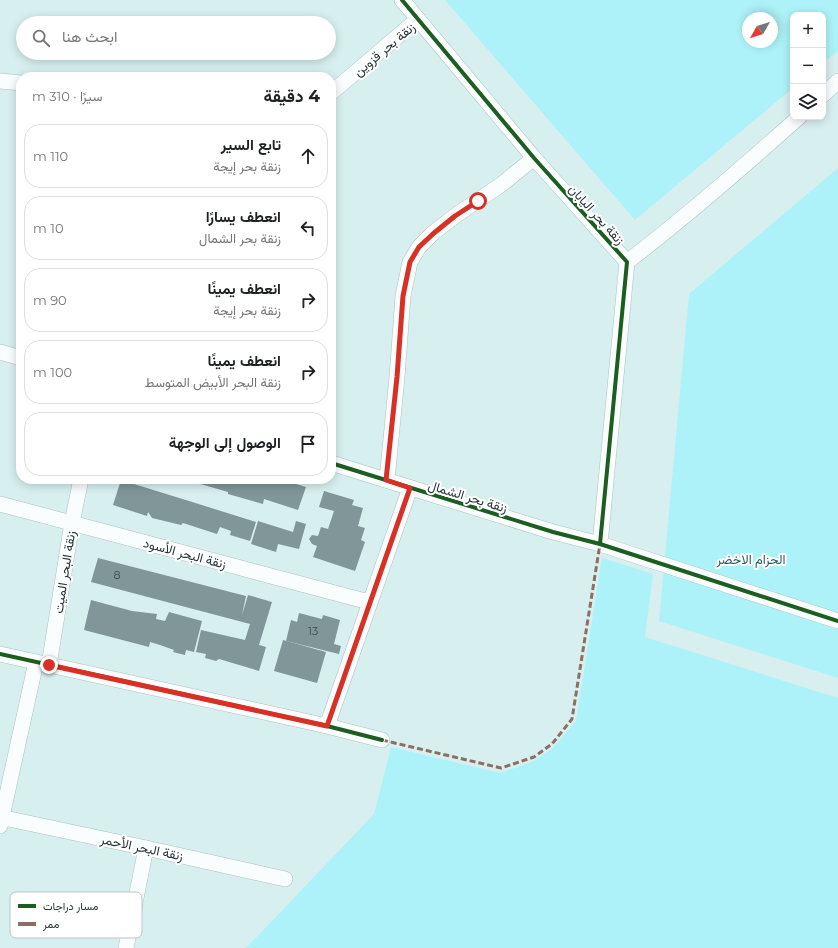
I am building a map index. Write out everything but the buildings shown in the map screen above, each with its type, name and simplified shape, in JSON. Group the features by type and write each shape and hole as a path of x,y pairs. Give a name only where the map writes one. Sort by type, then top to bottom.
{"street":[{"name":"زنقة بحر اليابان","path":"402,0 534,158 627,262 600,544"},
{"name":"زنقة بحر قزوين","path":"336,89 418,19"},
{"path":"0,81 16,83"},
{"path":"826,92 838,82"},
{"path":"627,262 674,226 730,179 796,120"},
{"path":"386,480 397,377 403,296 410,262 419,247 434,233 455,216 502,184 534,158"},
{"path":"0,352 16,357"},
{"name":"زنقة بحر الشمال","path":"336,465 546,530 600,544 838,621"},
{"name":"زنقة البحر الميت","path":"1,820 43,664 80,484"},
{"path":"327,726 410,488"},
{"name":"زنقة البحر الأسود","path":"0,504 369,602"},
{"path":"0,654 327,726 382,740"},
{"name":"زنقة البحر الأحمر","path":"1,820 146,848 285,879"},
{"path":"137,892 146,848"},
{"path":"126,948 128,938"}],"green space":[{"path":"445,0 838,0 838,51 826,61 826,12 790,12 790,91 635,220"},
{"name":"الحزام الاخضر","path":"838,168 838,678 659,621 689,294"},
{"path":"602,558 653,574 645,637 838,698 838,948 246,948 374,814 391,747 500,773 534,761 554,747 576,721"}],"marked path":[{"path":"382,740 501,768 534,757 552,744 572,719 600,544"}],"cycle path":[{"path":"402,0 534,158 627,262 600,544"},
{"path":"336,465 553,532 600,544 838,621"},
{"path":"0,654 327,726 382,740"}],"route":[{"path":"49,665 327,726 410,488 386,480 397,377 403,296 410,262 419,247 434,233 455,216 478,201"}]}
